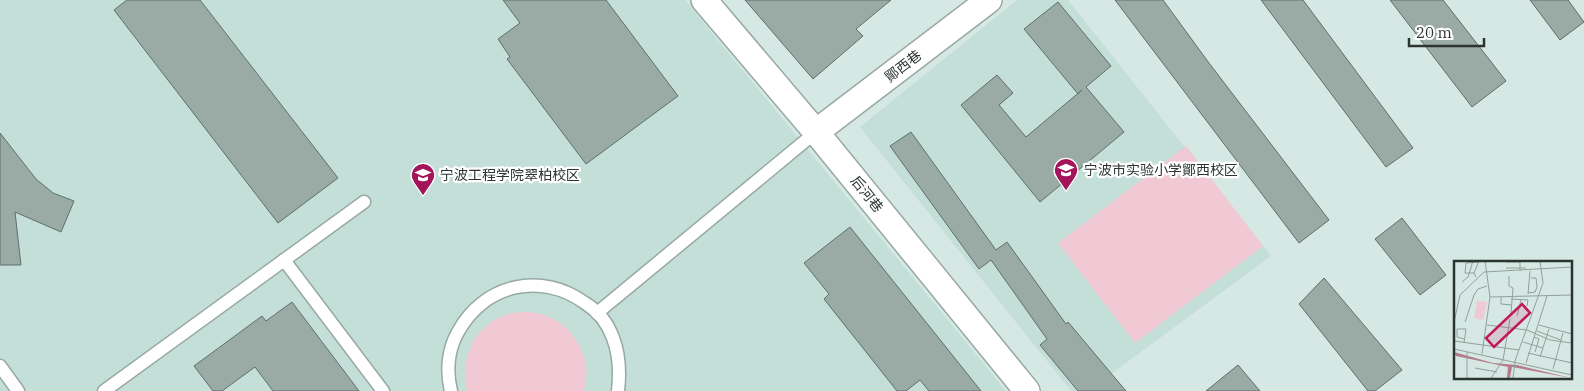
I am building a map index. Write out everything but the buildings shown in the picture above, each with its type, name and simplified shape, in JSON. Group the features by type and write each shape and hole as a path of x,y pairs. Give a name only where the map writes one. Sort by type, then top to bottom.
{"street":[{"name":"后河巷","path":"704,0 816,132 1028,391"},
{"name":"鄮西巷","path":"816,132 989,0"}],"lane":[{"path":"597,313 816,132"},
{"path":"104,391 364,202"},
{"path":"284,260 383,391"},
{"path":"451,391 448,371 450,354 455,337 469,315 489,297 505,290 522,286 540,285 559,289 576,296 604,320 613,337 618,354 620,373 618,391"},
{"path":"0,366 18,391"}],"shaded area":[{"name":"宁波工程学院翠柏校区","path":"0,0 685,0 1006,391 0,391"},
{"name":"宁波市实验小学鄮西校区","path":"1017,0 1068,0 1271,256 1088,391 1071,391 860,127"},
{"path":"1186,146 1263,246 1135,343 1058,243"},
{"path":"529,312 542,314 555,320 573,335 584,356 586,367 583,391 467,391 465,378 468,353 480,332 500,317 513,313"}],"place":[{"name":"宁波市实验小学鄮西校区","path":"1066,191"},
{"name":"宁波工程学院翠柏校区","path":"423,196"}]}
